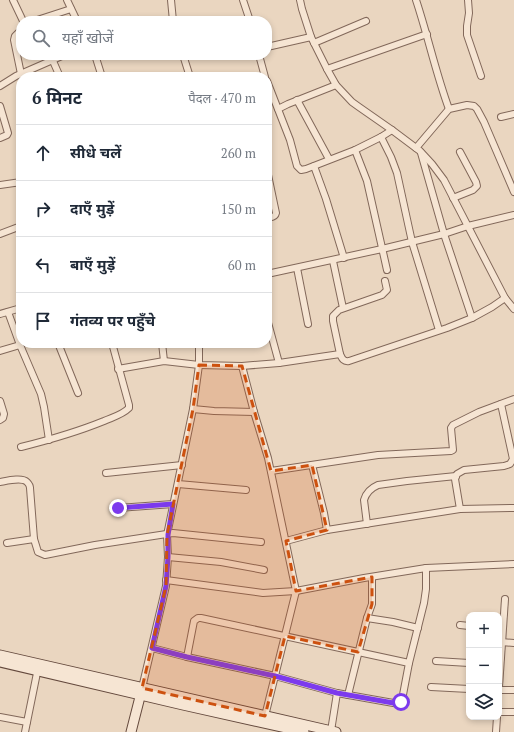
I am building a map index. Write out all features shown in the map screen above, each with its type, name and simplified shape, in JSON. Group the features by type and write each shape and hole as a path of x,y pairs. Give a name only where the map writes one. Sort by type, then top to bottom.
{"main road":[{"path":"0,655 39,667 304,732"},
{"path":"0,662 39,667"},
{"path":"141,691 333,731"},
{"path":"131,732 141,691"}],"street":[{"path":"13,0 21,16"},
{"path":"67,0 74,16"},
{"path":"172,0 173,16"},
{"path":"243,0 248,16"},
{"path":"300,0 303,15 313,40 326,69 336,85 355,105 392,130 418,150 432,164 444,180 505,298 514,309"},
{"path":"416,0 449,109"},
{"path":"468,0 468,35 481,76"},
{"path":"49,16 71,9"},
{"path":"272,46 313,40 366,21"},
{"path":"326,69 427,34"},
{"path":"16,35 14,40 16,50"},
{"path":"18,60 21,72"},
{"path":"26,72 53,60 58,72"},
{"path":"97,60 100,72"},
{"path":"185,60 188,72"},
{"path":"260,60 264,72"},
{"path":"0,86 16,77"},
{"path":"278,109 336,85"},
{"path":"272,94 301,170 355,150 392,130"},
{"path":"297,100 329,159"},
{"path":"418,150 449,109 472,105 478,109 514,192"},
{"path":"0,106 8,131 7,135 0,138"},
{"path":"501,117 514,114"},
{"path":"381,137 397,173 412,242 440,330"},
{"path":"355,150 367,181 387,270"},
{"path":"418,150 472,318"},
{"path":"453,198 473,190 477,186 460,152"},
{"path":"314,166 344,258"},
{"path":"0,177 1,185 16,183"},
{"path":"272,194 276,213 275,216 272,217"},
{"path":"272,273 333,261 514,215"},
{"path":"0,234 16,228"},
{"path":"333,261 343,308"},
{"path":"297,268 308,324"},
{"path":"385,281 387,290 382,295 343,308 335,314 333,318 340,354 344,361 349,361 472,318 505,298"},
{"path":"16,309 2,312 16,338"},
{"path":"272,337 279,363"},
{"path":"0,351 16,346"},
{"path":"21,348 41,394 49,440"},
{"path":"60,348 78,393"},
{"path":"20,447 80,430 122,414 129,408 113,348"},
{"path":"163,348 164,361"},
{"path":"141,691 166,586 168,535 193,409 199,365 199,348"},
{"path":"118,369 164,361 199,365 242,366 279,363 340,354"},
{"path":"242,366 268,458 296,591 265,716"},
{"path":"271,471 378,455 451,451 453,449 451,428 453,425 479,412 514,399"},
{"path":"0,401 4,414 3,418 0,420"},
{"path":"367,524 364,500 365,496 378,485 456,476 464,470 504,466 512,462 513,455 501,404"},
{"path":"193,409 254,412"},
{"path":"106,473 182,465"},
{"path":"312,465 327,530"},
{"path":"456,476 460,509"},
{"path":"0,482 22,480 28,483 30,488 34,539 38,552 45,555 95,545 173,534 261,542"},
{"path":"178,484 246,490"},
{"path":"118,508 173,504"},
{"path":"286,541 327,530 460,509 514,508"},
{"path":"7,543 34,539"},
{"path":"168,557 221,562 264,570"},
{"path":"166,580 263,593 296,591 426,568 514,564"},
{"path":"152,648 275,676 348,696 400,704 422,613 425,597 426,568"},
{"path":"348,696 358,652 372,604 372,578"},
{"path":"502,622 505,599"},
{"path":"187,657 194,621 198,618 409,663"},
{"path":"367,618 418,628"},
{"path":"460,625 466,626"},
{"path":"502,642 514,643"},
{"path":"436,661 466,663"},
{"path":"25,732 39,667"},
{"path":"431,687 466,689"},
{"path":"502,690 514,690"},
{"path":"333,731 337,693"},
{"path":"502,712 514,712"},
{"path":"0,717 27,722"},
{"path":"496,732 497,720"}],"highlighted area":[{"path":"199,365 242,366 271,471 312,465 327,530 286,541 296,591 372,577 372,604 358,652 285,636 265,716 142,688 166,586 167,535 193,409"}],"route":[{"path":"118,508 173,504 168,535 166,586 152,648 275,676 337,693 399,704 401,702"}]}
